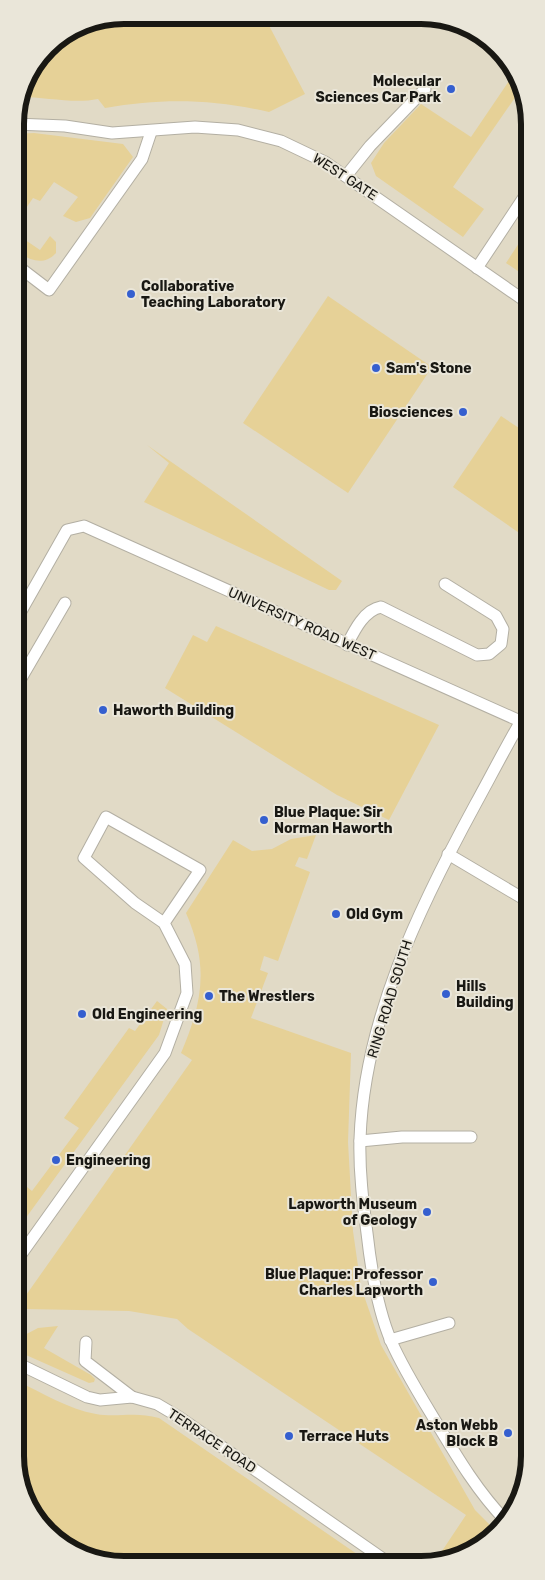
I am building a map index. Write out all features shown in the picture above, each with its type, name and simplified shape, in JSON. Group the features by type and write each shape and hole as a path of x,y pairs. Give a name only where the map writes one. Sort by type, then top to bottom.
{"lane":[{"path":"346,176 370,146 425,89"},
{"name":"WEST GATE","path":"24,124 65,126 112,133 150,132 195,127 238,130 281,140 325,162 521,298"},
{"path":"24,270 48,290 142,159 150,132"},
{"path":"477,268 521,202"},
{"name":"UNIVERSITY ROAD WEST","path":"24,606 67,530 84,526 347,645 520,720"},
{"path":"347,645 362,620 374,608 381,607 477,655 490,654 501,644 502,629 496,616 445,584"},
{"path":"24,673 65,603"},
{"name":"RING ROAD SOUTH","path":"501,1516 487,1502 455,1454 404,1369 390,1340 378,1301 368,1243 361,1191 360,1141 371,1054 390,988 410,934 448,854 520,720"},
{"path":"24,1250 166,1054 187,992 185,964 164,923 135,903 84,858 106,817 200,870 164,923"},
{"path":"448,854 521,897"},
{"path":"360,1141 402,1137 470,1137"},
{"path":"390,1340 449,1324"},
{"path":"86,1342 86,1361 132,1398"},
{"name":"TERRACE ROAD","path":"24,1366 86,1397 100,1400 132,1398 157,1404 179,1416 379,1556"}],"shaded area":[{"path":"117,24 428,24 448,27 472,37 497,58 511,79 519,104 521,117 521,1463 514,1495 497,1522 472,1543 454,1551 441,1554 422,1556 117,1556 104,1554 79,1546 53,1527 34,1501 26,1476 24,1463 24,117 31,85 44,63 58,48 85,31"},
{"path":"117,24 268,24 305,94 269,112 227,104 187,101 167,101 105,108 98,99 70,101 27,97 34,79 44,63 58,48 85,31"},
{"path":"511,78 517,95 453,187 484,209 463,237 376,176 371,163 384,143 421,104 471,137"},
{"path":"34,133 123,144 133,157 90,218 76,222 63,216 78,197 54,182 40,201 33,198 24,211 24,134"},
{"path":"50,236 56,242 56,253 46,260 41,261 25,257 24,239 40,250"},
{"path":"521,240 521,273 506,263"},
{"path":"328,296 432,367 348,493 243,423"},
{"path":"501,416 521,429 521,534 453,487"},
{"path":"147,445 342,581 336,590 329,590 144,502 169,463"},
{"path":"216,626 439,725 389,820 337,795 165,688 193,635 207,642"},
{"path":"316,835 307,859 299,857 295,866 310,872 278,961 264,956 260,970 268,973 251,1018 351,1053 348,1142 353,1231 361,1287 381,1345 475,1510 492,1527 472,1543 454,1551 441,1554 466,1515 188,1329 177,1319 129,1311 25,1309 24,1298 192,1060 181,1053 198,1000 200,967 198,950 186,913 233,840 252,851 272,849 291,839"},
{"path":"157,1001 167,1009 159,1035 24,1220 24,1185 32,1191 79,1128 64,1118 129,1028 135,1031"},
{"path":"58,1326 44,1348 91,1375 95,1379 94,1382 89,1383 24,1354 24,1335 38,1328"},
{"path":"24,1384 66,1405 86,1412 104,1415 142,1415 159,1418 360,1556 117,1556 91,1551 63,1536 44,1517 29,1489 24,1463"}],"place":[{"name":"Molecular Sciences Car Park","path":"451,89"},
{"name":"Collaborative Teaching Laboratory","path":"131,294"},
{"name":"Sam's Stone","path":"376,368"},
{"name":"Biosciences","path":"463,412"},
{"name":"Haworth Building","path":"103,710"},
{"name":"Blue Plaque: Sir Norman Haworth","path":"264,820"},
{"name":"Old Gym","path":"336,914"},
{"name":"Hills Building","path":"446,994"},
{"name":"The Wrestlers","path":"209,996"},
{"name":"Old Engineering","path":"82,1014"},
{"name":"Engineering","path":"56,1160"},
{"name":"Lapworth Museum of Geology","path":"427,1212"},
{"name":"Blue Plaque: Professor Charles Lapworth","path":"433,1282"},
{"name":"Aston Webb Block B","path":"508,1433"},
{"name":"Terrace Huts","path":"289,1436"}]}
